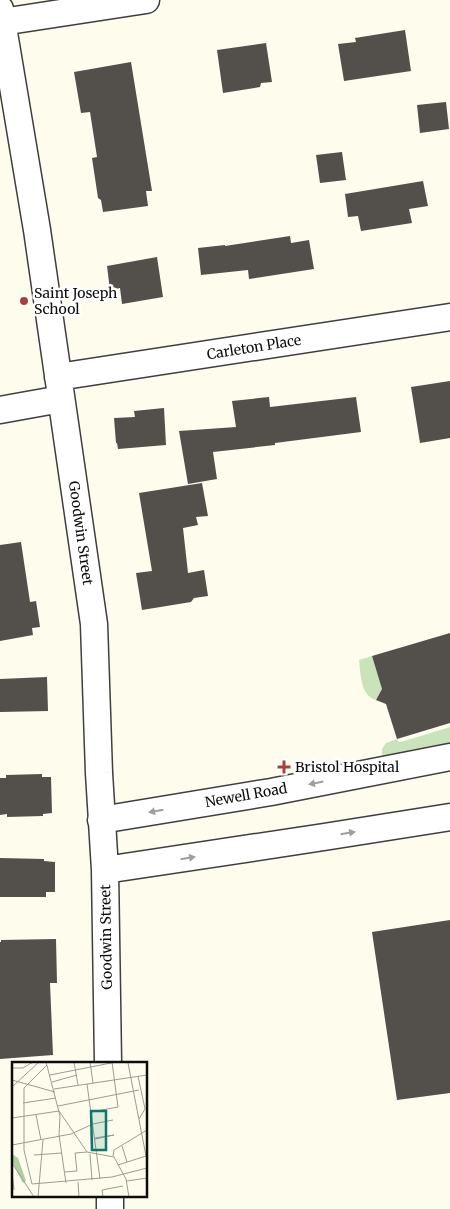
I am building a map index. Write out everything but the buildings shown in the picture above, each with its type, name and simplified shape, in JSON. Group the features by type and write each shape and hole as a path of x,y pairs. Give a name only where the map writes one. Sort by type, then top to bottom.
{"street":[{"path":"1,16 146,0"},
{"name":"Goodwin Street","path":"1,16 35,221 94,624 101,820 105,870 108,1062"},
{"name":"Carleton Place","path":"0,410 60,388 450,317"},
{"name":"Newell Road","path":"101,820 271,792 450,757"},
{"path":"105,870 450,817"},
{"path":"110,1196 110,1209"}],"green space":[{"path":"372,656 382,689 376,700 367,694 364,689 359,660"},
{"path":"450,727 450,753 386,777 382,749 386,743 397,739 401,742"}],"place":[{"name":"Saint Joseph School","path":"24,301"},
{"name":"Bristol Hospital","path":"284,767"}]}
